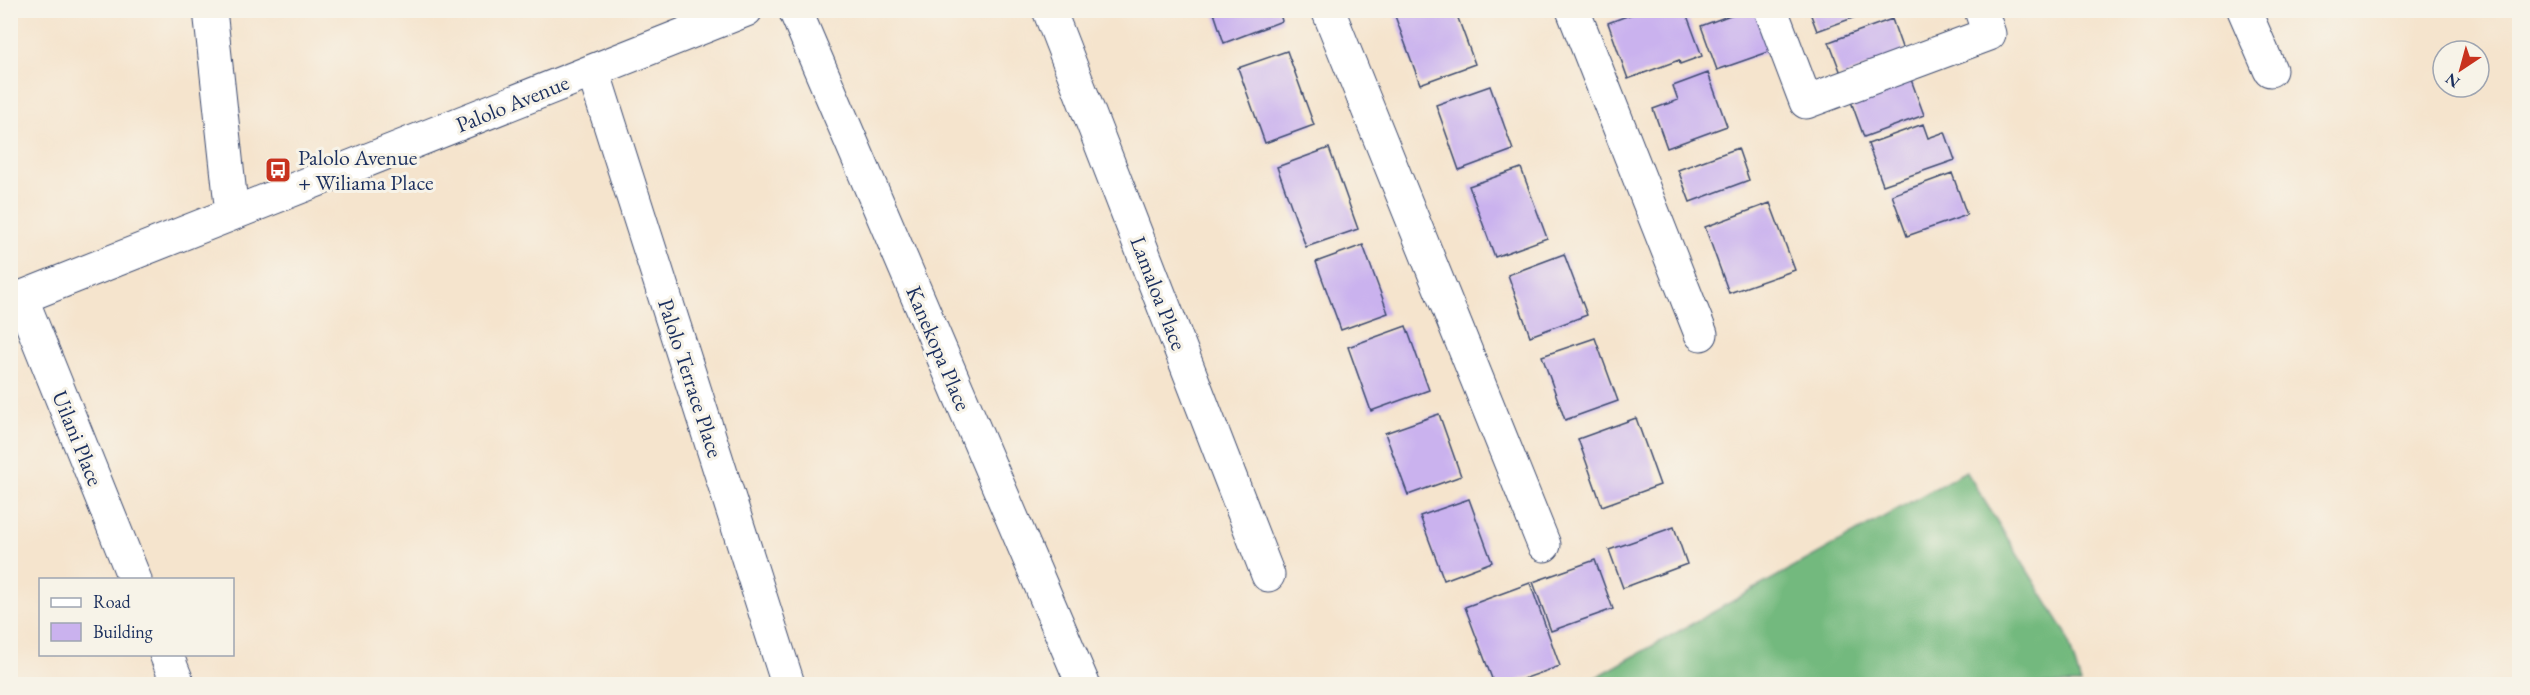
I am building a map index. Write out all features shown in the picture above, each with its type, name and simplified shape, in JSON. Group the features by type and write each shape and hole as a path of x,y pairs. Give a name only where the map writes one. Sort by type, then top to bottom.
{"street":[{"path":"210,10 232,214"},
{"name":"Palolo Avenue","path":"16,299 593,71 698,19 746,10"},
{"name":"Kanekopa Place","path":"795,10 1083,684"},
{"name":"Lamaloa Place","path":"1049,10 1268,574"},
{"path":"1328,10 1544,545"},
{"path":"1573,10 1701,334"},
{"path":"1771,10 1806,102 1989,34 1981,10"},
{"path":"2244,10 2270,70"},
{"name":"Palolo Terrace Place","path":"593,71 788,684"},
{"name":"Uilani Place","path":"16,299 135,578"},
{"path":"167,656 178,684"}],"green space":[{"path":"1966,471 2066,633 2081,684 1584,684"}],"building":[{"path":"1213,10 1279,10 1282,21 1224,43"},
{"path":"1410,10 1455,10 1475,64 1420,84 1395,16"},
{"path":"1643,10 1685,10 1702,56 1680,64 1679,60 1628,79 1608,23"},
{"path":"1691,10 1707,10 1707,11 1693,16"},
{"path":"1744,10 1762,10 1777,49 1717,70 1701,26"},
{"path":"1809,10 1871,10 1872,11 1817,31"},
{"path":"1892,19 1904,53 1842,76 1829,42"},
{"path":"1287,51 1314,125 1265,143 1238,68"},
{"path":"1708,73 1727,126 1667,148 1653,109 1678,100 1673,86"},
{"path":"1909,74 1924,115 1864,137 1849,96"},
{"path":"1490,86 1513,150 1459,170 1436,105"},
{"path":"1923,124 1928,138 1945,132 1955,160 1883,185 1868,144"},
{"path":"1329,148 1358,229 1306,247 1277,167"},
{"path":"1738,148 1749,180 1690,202 1678,170"},
{"path":"1521,168 1547,238 1495,257 1469,186"},
{"path":"1952,173 1967,215 1907,236 1892,195"},
{"path":"1770,203 1795,270 1729,293 1705,227"},
{"path":"1363,245 1388,313 1341,330 1316,262"},
{"path":"1564,254 1587,315 1530,336 1508,275"},
{"path":"1406,326 1429,390 1371,411 1348,347"},
{"path":"1595,338 1618,401 1565,420 1542,356"},
{"path":"1439,414 1461,476 1408,495 1385,433"},
{"path":"1636,418 1660,485 1602,506 1578,439"},
{"path":"1469,499 1492,562 1444,580 1420,516"},
{"path":"1674,527 1687,564 1623,588 1609,550"},
{"path":"1595,560 1613,609 1551,631 1533,582"},
{"path":"1530,583 1560,666 1509,684 1494,684 1465,607"}],"place":[{"name":"Palolo Avenue + Wiliama Place","path":"278,170"}]}
